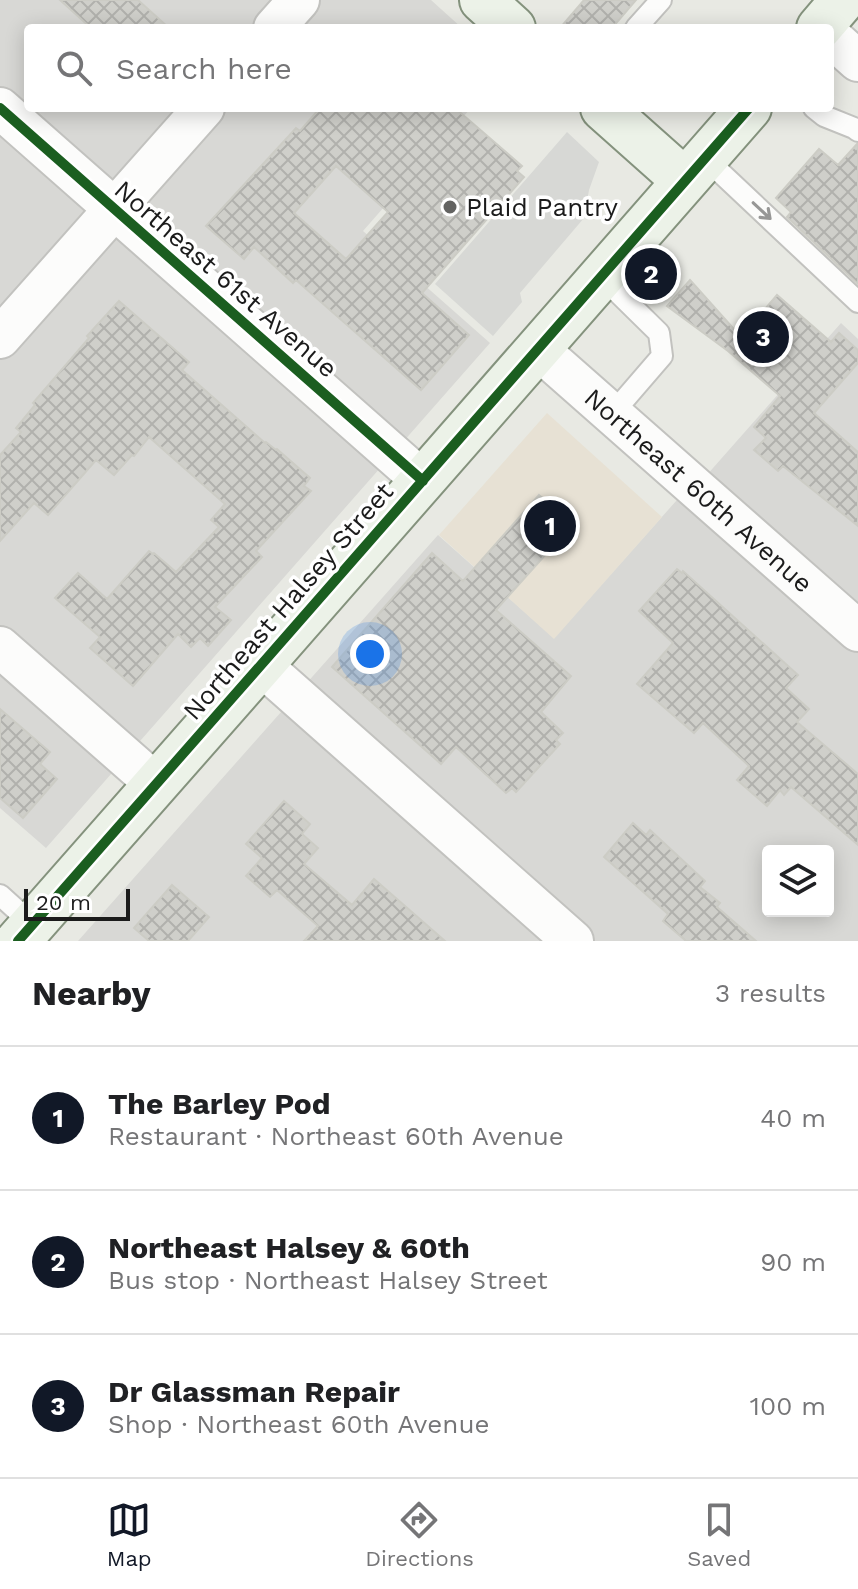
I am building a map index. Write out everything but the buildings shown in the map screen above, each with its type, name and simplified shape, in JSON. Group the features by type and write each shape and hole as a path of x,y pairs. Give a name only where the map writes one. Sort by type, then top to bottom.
{"main road":[{"path":"482,0 509,24"},
{"path":"822,24 843,0"},
{"path":"609,112 695,169"},
{"name":"Northeast Halsey Street","path":"25,933 745,112"}],"street":[{"path":"278,24 299,0"},
{"path":"834,40 858,61"},
{"name":"Northeast 61st Avenue","path":"0,108 423,481"},
{"path":"0,338 200,112"},
{"name":"Northeast 60th Avenue","path":"538,349 858,631"},
{"path":"0,647 156,784"},
{"path":"261,665 573,941"}],"lane":[{"path":"640,24 661,0"},
{"path":"819,112 858,131"},
{"path":"695,169 858,302"},
{"path":"601,276 659,333 662,356 612,414"},
{"path":"0,895 25,933"}],"shaded area":[{"path":"0,0 431,0 458,24 24,24 24,112 467,112 363,231 490,343 46,848 0,808"},
{"path":"567,132 599,162 589,190 584,218 520,293 522,302 493,336 435,284"},
{"path":"841,323 858,339 858,941 78,941 438,535 554,638 693,482 698,485"},
{"path":"547,413 662,517 554,639 439,535"}],"cycle path":[{"path":"0,108 423,481"},
{"path":"18,941 745,112"}],"place":[{"name":"Plaid Pantry","path":"450,207"},
{"name":"Northeast Halsey & 60th","path":"651,274"},
{"name":"Dr Glassman Repair","path":"763,337"},
{"name":"The Barley Pod","path":"550,526"}]}
